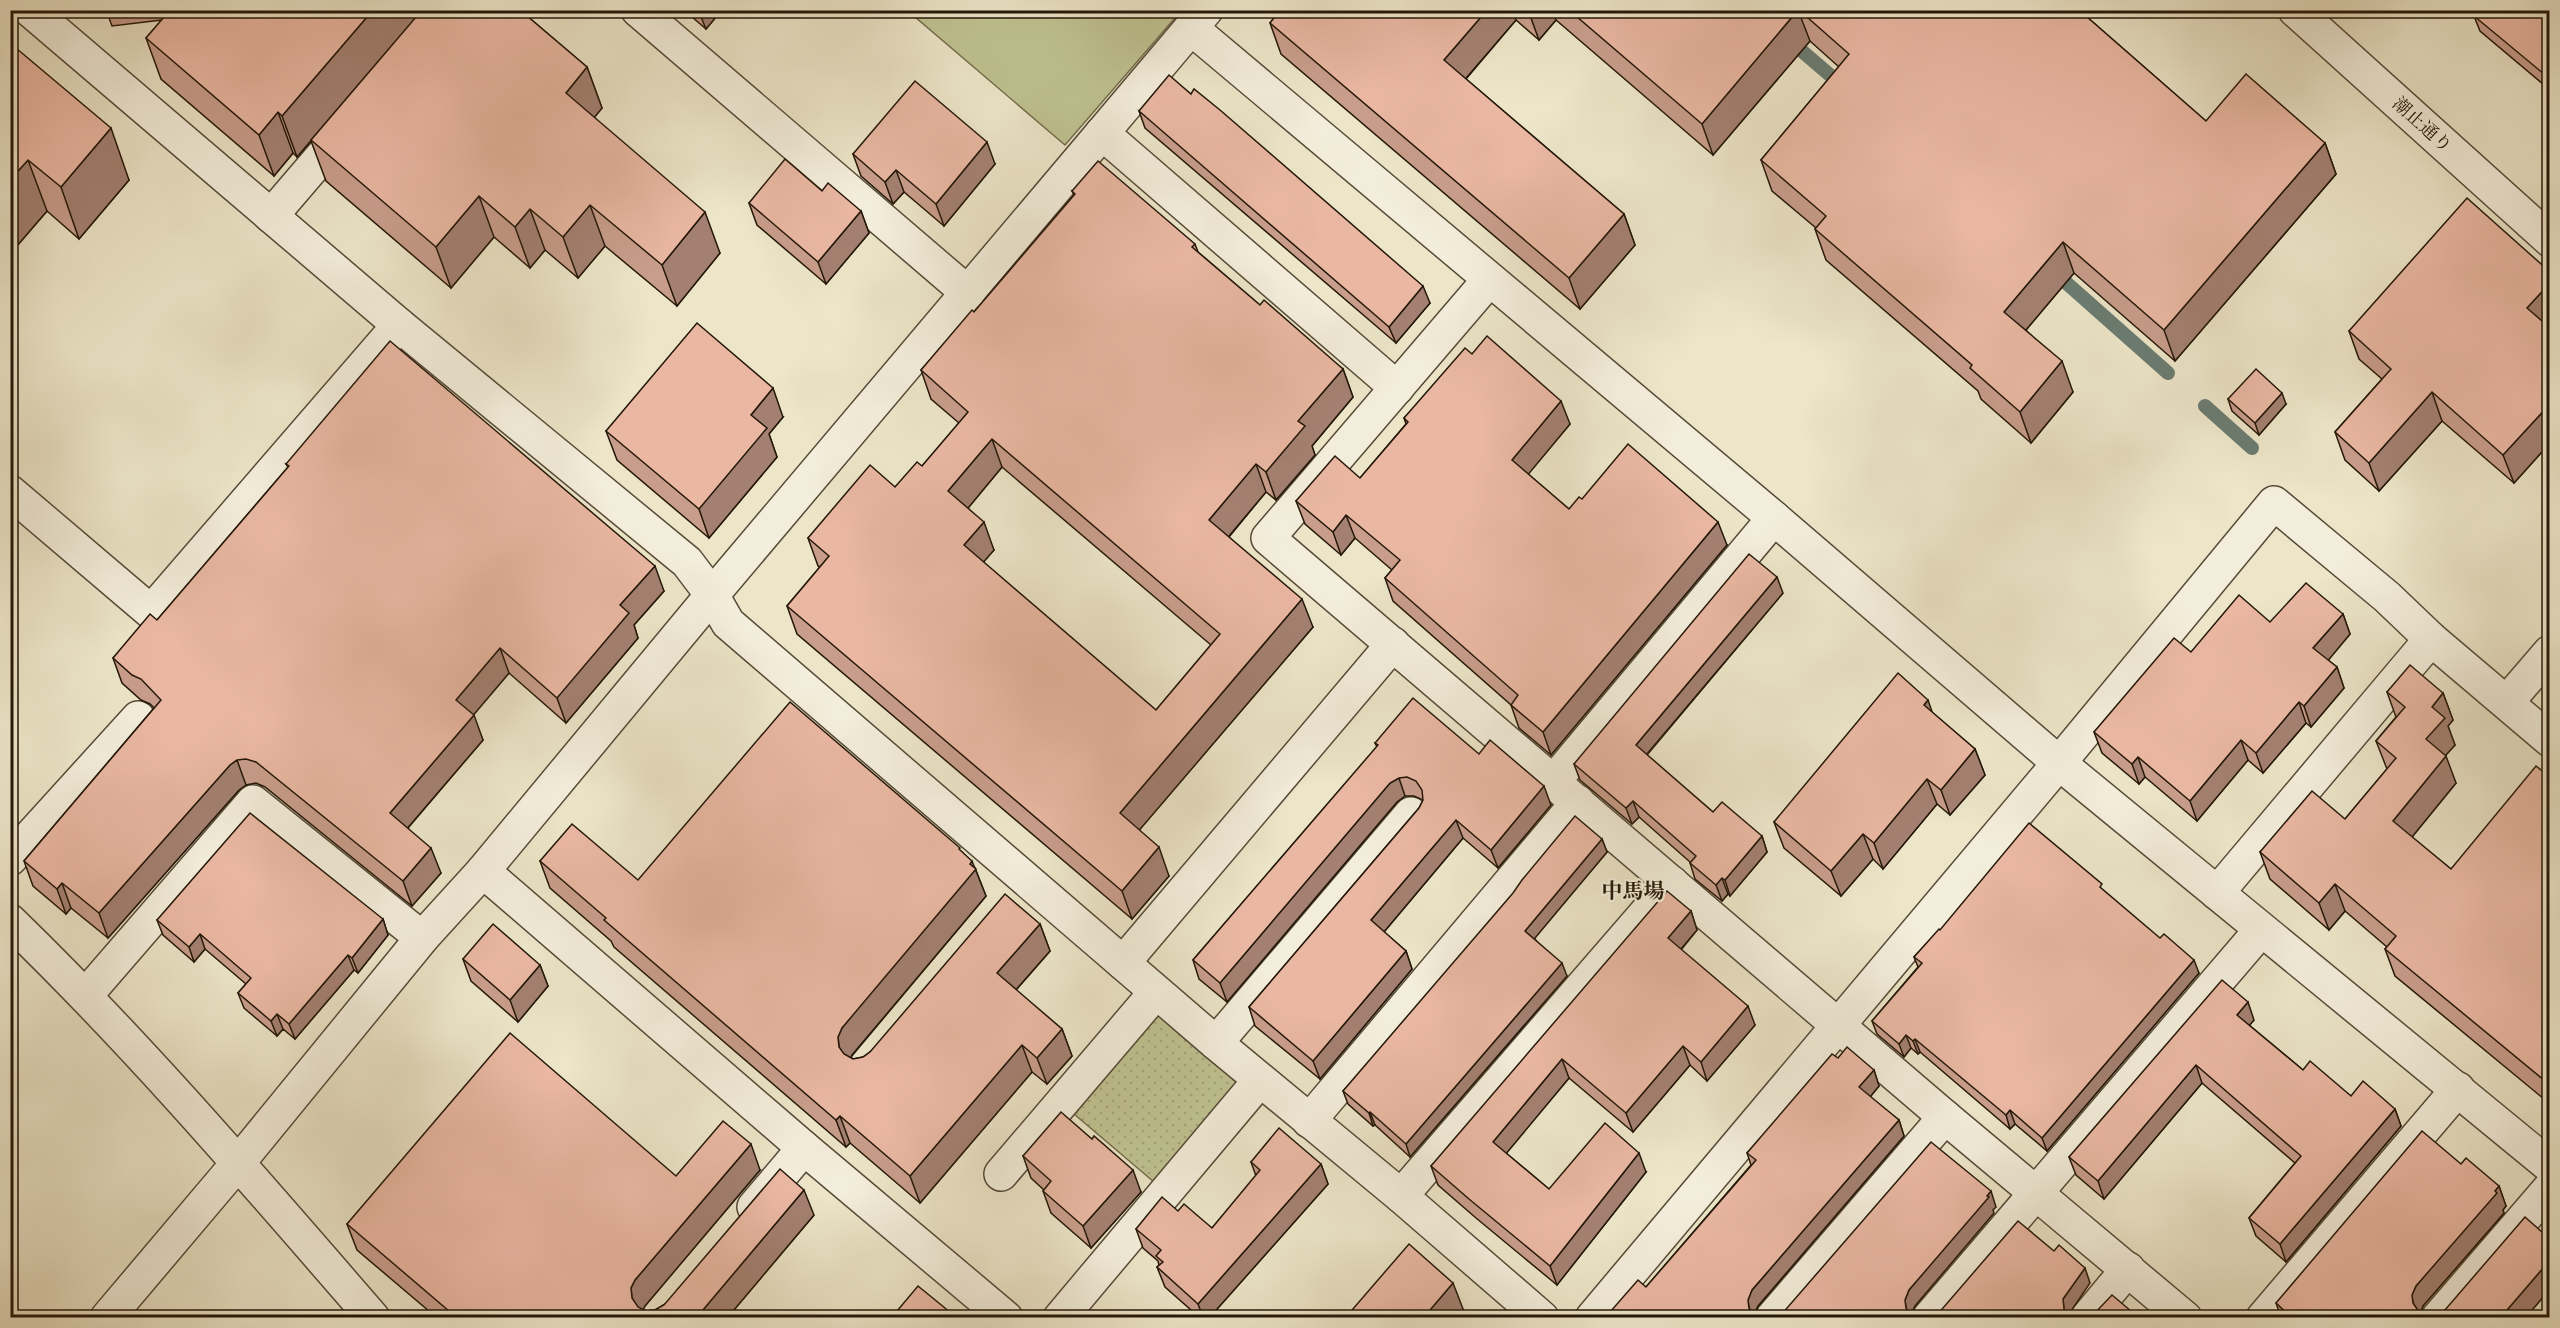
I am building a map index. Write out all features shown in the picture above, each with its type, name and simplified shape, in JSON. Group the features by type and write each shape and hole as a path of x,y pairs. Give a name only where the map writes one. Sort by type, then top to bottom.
{"street":[{"path":"30,10 399,325 687,562 712,595 728,623 1216,1044 1401,1196 1542,1317"},
{"path":"638,10 968,293"},
{"name":"潮止通り","path":"2295,10 2550,240"},
{"path":"106,1317 238,1163 422,938 483,871 712,595 1198,19 1489,280 1774,518 2058,763 2550,1166"},
{"path":"271,216 364,107"},
{"path":"1102,134 1397,388"},
{"path":"1489,280 1268,538 1944,1117 2185,1317"},
{"path":"10,492 151,612 399,325"},
{"path":"1592,1317 2274,503 2387,597 2431,639 2550,740"},
{"path":"1554,781 1774,518"},
{"path":"2217,893 2431,639"},
{"path":"1123,963 1393,644"},
{"path":"2507,702 2550,652"},
{"path":"10,859 138,718"},
{"path":"86,994 253,802 422,938"},
{"path":"1309,1121 1578,802"},
{"path":"1216,1044 1411,814"},
{"path":"483,871 804,1148 1006,1317"},
{"path":"1003,905 1026,878"},
{"path":"1401,1196 1672,883"},
{"path":"10,921 86,994 373,1317"},
{"path":"1929,1317 2261,930"},
{"path":"1001,1174 1156,992"},
{"path":"1060,1317 1260,1080"},
{"path":"2263,1317 2458,1089"},
{"path":"1772,1317 1944,1117"},
{"path":"735,1228 804,1148"},
{"path":"2438,1317 2550,1188"},
{"path":"2087,1317 2128,1269"}],"green space":[{"path":"908,11 1181,11 1065,145"},
{"path":"1159,1013 1240,1082 1154,1182 1074,1114"}],"building":[{"path":"170,10 373,10 282,116 278,112 259,135 146,38"},
{"path":"422,10 520,10 587,67 566,93 705,212 662,265 590,205 563,237 530,209 515,227 479,196 436,247 311,140"},
{"path":"1280,10 1487,10 1444,60 1624,214 1569,278 1270,23"},
{"path":"1569,10 1798,10 1702,124"},
{"path":"1799,10 2079,10 2206,121 2246,74 2325,143 2164,330 2063,242 2004,312 2062,361 2020,412 1970,368 1972,365 1815,229 1826,216 1761,160 1849,54"},
{"path":"2479,10 2550,10 2550,79 2474,16"},
{"path":"10,43 111,128 61,187 28,160 10,180"},
{"path":"1169,75 1191,94 1194,89 1220,110 1423,286 1389,327 1139,111"},
{"path":"915,81 987,142 936,204 896,170 885,182 853,154"},
{"path":"785,159 822,191 828,183 861,211 818,262 749,203"},
{"path":"1098,161 1195,244 1192,247 1260,305 1264,300 1343,369 1298,421 1305,426 1266,472 1256,464 1209,520 1302,599 1120,813 1159,847 1122,891 787,606 829,556 808,538 870,465 895,487 917,462 922,466 968,412 921,370 1075,194 1072,191","holes":["992,439 1220,634 1156,710 964,545 984,522 948,491"]},
{"path":"2467,198 2550,272 2550,283 2527,308 2550,328 2550,404 2503,455 2432,392 2369,463 2335,432 2391,369 2349,331"},
{"path":"697,323 773,388 751,415 767,428 699,509 606,431"},
{"path":"1487,336 1561,401 1512,460 1569,509 1579,497 1582,499 1628,444 1718,522 1543,732 1511,705 1518,695 1385,578 1400,560 1346,515 1333,532 1296,501 1335,456 1360,478 1408,422 1404,418 1465,348 1472,354"},
{"path":"390,341 655,566 620,605 629,613 557,698 500,648 456,700 474,715 390,813 431,848 403,881 256,762 246,759 237,760 230,765 99,913 62,883 57,889 24,861 161,700 141,679 132,675 113,658 150,614 157,620 289,466 286,464"},
{"path":"2256,369 2282,393 2255,423 2228,399"},
{"path":"1749,554 1777,577 1636,745 1713,812 1722,802 1762,836 1725,880 1722,878 1716,885 1690,863 1696,856 1633,801 1626,808 1574,764"},
{"path":"2306,583 2343,614 2313,648 2337,667 2304,706 2299,702 2256,753 2241,740 2190,801 2138,757 2132,764 2094,732 2174,638 2191,652 2239,595 2270,622"},
{"path":"2410,665 2443,693 2432,707 2445,718 2426,739 2446,756 2393,821 2451,869 2536,766 2550,777 2550,1085 2385,949 2396,936 2335,884 2319,903 2260,852 2312,791 2345,819 2396,758 2376,741 2405,707 2387,692"},
{"path":"1898,673 1928,700 1924,705 1975,749 1941,790 1927,779 1874,843 1863,834 1831,871 1774,822"},
{"path":"1413,698 1479,754 1490,740 1544,786 1491,850 1456,820 1371,920 1406,951 1313,1061 1249,1007 1419,808 1423,800 1422,790 1416,781 1407,777 1390,783 1220,983 1193,960 1378,745 1375,743"},
{"path":"790,702 960,848 976,869 842,1028 838,1037 839,1047 844,1054 853,1059 863,1057 870,1052 1005,894 1040,924 997,973 1062,1029 1037,1058 1022,1045 910,1176 840,1116 836,1120 604,920 606,918 540,861 572,824 638,880"},
{"path":"250,813 383,919 352,958 348,955 289,1024 277,1014 271,1021 238,993 251,978 200,934 189,947 157,920"},
{"path":"1575,816 1602,839 1525,931 1562,963 1406,1144 1343,1091 1513,893"},
{"path":"2029,823 2102,884 2100,887 2160,938 2164,934 2194,960 2042,1138 2010,1110 2006,1115 1915,1039 1913,1041 1906,1035 1899,1044 1872,1021 1922,963 1914,957 1940,930"},
{"path":"1667,891 1691,911 1668,938 1748,1006 1701,1062 1683,1046 1626,1113 1562,1059 1493,1142 1549,1189 1605,1123 1639,1153 1550,1266 1431,1166"},
{"path":"493,924 540,965 510,1000 463,959"},
{"path":"2222,980 2248,1002 2237,1015 2303,1070 2310,1061 2351,1096 2363,1081 2395,1109 2280,1244 2249,1218 2301,1156 2196,1065 2098,1181 2069,1157"},
{"path":"510,1033 676,1176 723,1121 751,1144 635,1280 631,1288 632,1298 638,1307 646,1311 655,1310 664,1305 780,1169 804,1190 697,1317 456,1317 347,1224"},
{"path":"1847,1047 1874,1070 1859,1087 1899,1120 1752,1290 1748,1300 1749,1308 1756,1317 1617,1317 1610,1312 1638,1280 1646,1287 1756,1160 1747,1153 1832,1054 1838,1058"},
{"path":"1061,1112 1092,1139 1094,1136 1133,1170 1083,1226 1043,1191 1051,1181 1023,1156"},
{"path":"1279,1128 1321,1164 1198,1304 1157,1267 1163,1262 1156,1256 1161,1250 1136,1229 1162,1197 1178,1211 1184,1204 1212,1228 1260,1170 1251,1162"},
{"path":"2422,1131 2461,1164 2466,1158 2499,1186 2495,1191 2497,1193 2416,1286 2412,1295 2413,1303 2419,1312 2428,1316 2436,1316 2445,1310 2525,1217 2550,1239 2550,1260 2501,1317 2289,1317 2276,1303"},
{"path":"1931,1142 1991,1191 1987,1196 1989,1197 1909,1290 1905,1300 1906,1308 1913,1317 1777,1317 1781,1315"},
{"path":"2018,1221 2054,1251 2059,1245 2085,1268 2063,1299 2064,1309 2069,1317 1934,1317 1937,1315"},
{"path":"1409,1244 1453,1283 1424,1317 1346,1317"},
{"path":"918,1286 956,1317 892,1317"},
{"path":"2112,1295 2138,1317 2091,1317"}],"waterway":[{"path":"1789,40 1845,88"},
{"path":"2053,271 2168,373"},
{"path":"2205,406 2252,448"}],"district":[{"name":"中馬場","path":"1633,891"}]}
